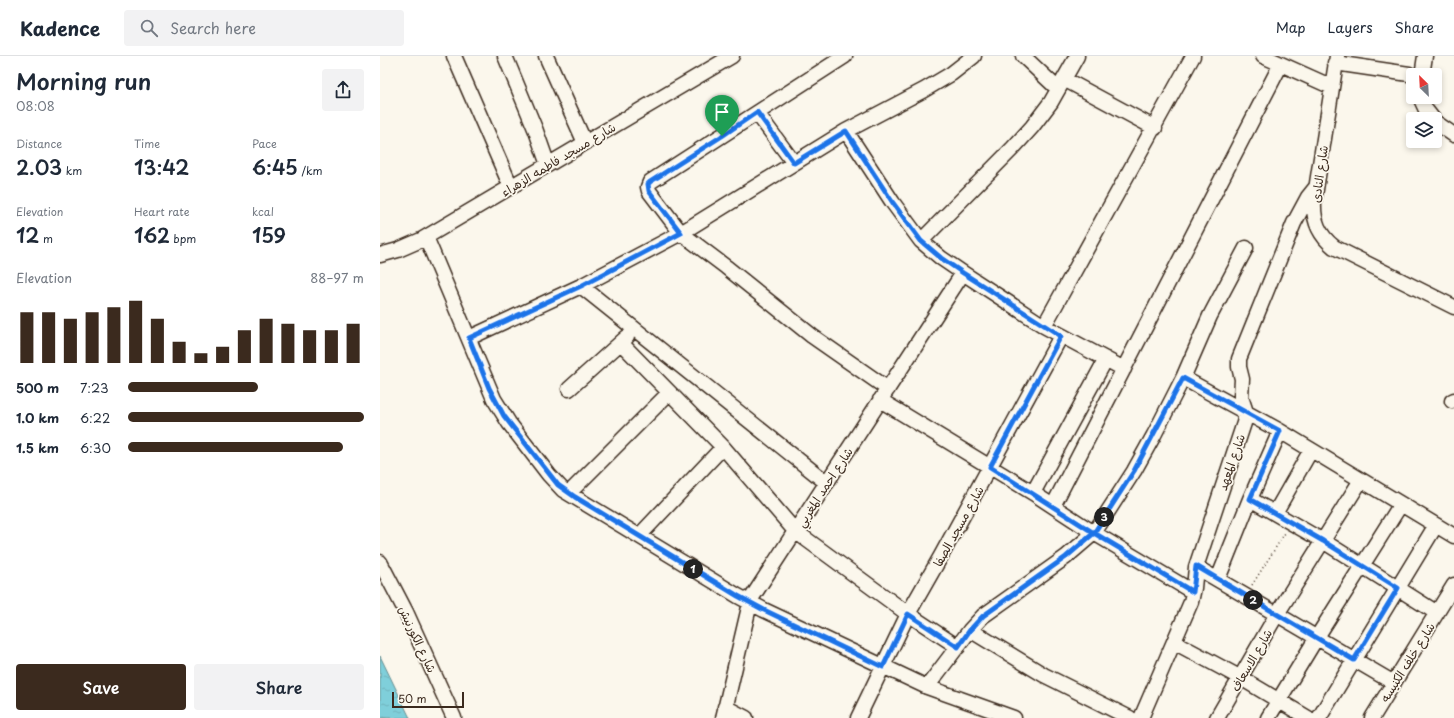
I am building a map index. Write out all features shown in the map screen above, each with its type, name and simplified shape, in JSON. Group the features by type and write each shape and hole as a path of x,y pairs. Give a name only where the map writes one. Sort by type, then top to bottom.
{"street":[{"path":"454,56 511,187"},
{"path":"505,56 536,131 548,165"},
{"path":"546,56 585,143"},
{"name":"شارع مسجد فاطمه الزهراء","path":"380,255 410,246 426,237 732,56"},
{"path":"845,56 650,182 648,187 649,191 681,233 726,267 884,395 990,467 1094,533 1193,592"},
{"path":"469,338 581,286 681,233 846,131 951,74 974,56"},
{"path":"1023,56 1061,84 1155,128"},
{"path":"921,241 1023,138 1041,116 1077,56"},
{"path":"1044,326 1155,128 1193,56"},
{"path":"1263,56 1332,87"},
{"path":"1423,68 1425,56"},
{"path":"1336,60 1406,73"},
{"name":"شارع النادى","path":"1336,60 1316,187 1314,218 1320,232 1329,243 1340,250 1454,307"},
{"path":"1053,506 1281,64"},
{"path":"757,112 794,163"},
{"path":"1442,127 1454,135"},
{"path":"846,131 893,203 921,241 941,258 1044,326 1124,369"},
{"path":"1246,412 1240,397 1242,379 1239,359 1294,223 1308,197 1316,187"},
{"path":"426,237 489,388 504,416 558,485 750,603 883,667 927,686 1014,718"},
{"path":"927,686 970,630 983,616 1066,557 1094,533 1134,471 1183,378 1210,316 1246,248"},
{"name":"شارع احمد المغربي","path":"724,712 750,603 795,531 963,273"},
{"path":"581,286 827,482"},
{"path":"569,389 635,330"},
{"name":"شارع مسجد الصفا","path":"858,718 908,614 1061,336"},
{"path":"621,344 724,447 795,531 908,614 958,647"},
{"path":"1033,494 1106,359"},
{"path":"1183,378 1280,431 1454,536"},
{"path":"569,493 669,393"},
{"name":"شارع المعهد","path":"1141,718 1174,642 1193,592 1196,566 1244,423 1246,412"},
{"path":"1218,579 1250,499 1280,431"},
{"path":"639,536 724,447"},
{"path":"1275,513 1311,450"},
{"name":"شارع الاسعاف","path":"1217,718 1277,614 1362,480"},
{"path":"1250,499 1323,541 1437,613"},
{"path":"1268,718 1316,637 1401,504"},
{"path":"1319,718 1436,525"},
{"name":"شارع الكورنيش","path":"380,562 406,612 454,718"},
{"path":"1196,566 1394,683"},
{"name":"شارع خلف الكنيسه","path":"1372,718 1454,585"},
{"path":"970,630 1044,675 1130,718"},
{"path":"1174,642 1241,678 1308,718"},
{"path":"724,712 746,718"}],"path":[{"path":"1245,595 1291,523"}],"water":[{"path":"380,656 410,718 380,718"}],"route":[{"path":"722,136 648,184 649,191 681,233 581,286 469,338 489,388 500,409 549,475 563,490 738,596 883,667 908,614 958,647 970,630 983,616 1066,557 1094,533 1193,592 1196,566 1354,660 1398,588 1323,541 1250,499 1280,431 1183,378 1134,471 1094,533 990,467 1061,336 963,273 941,258 921,241 871,171 846,131 794,163 757,112 722,136"}]}
